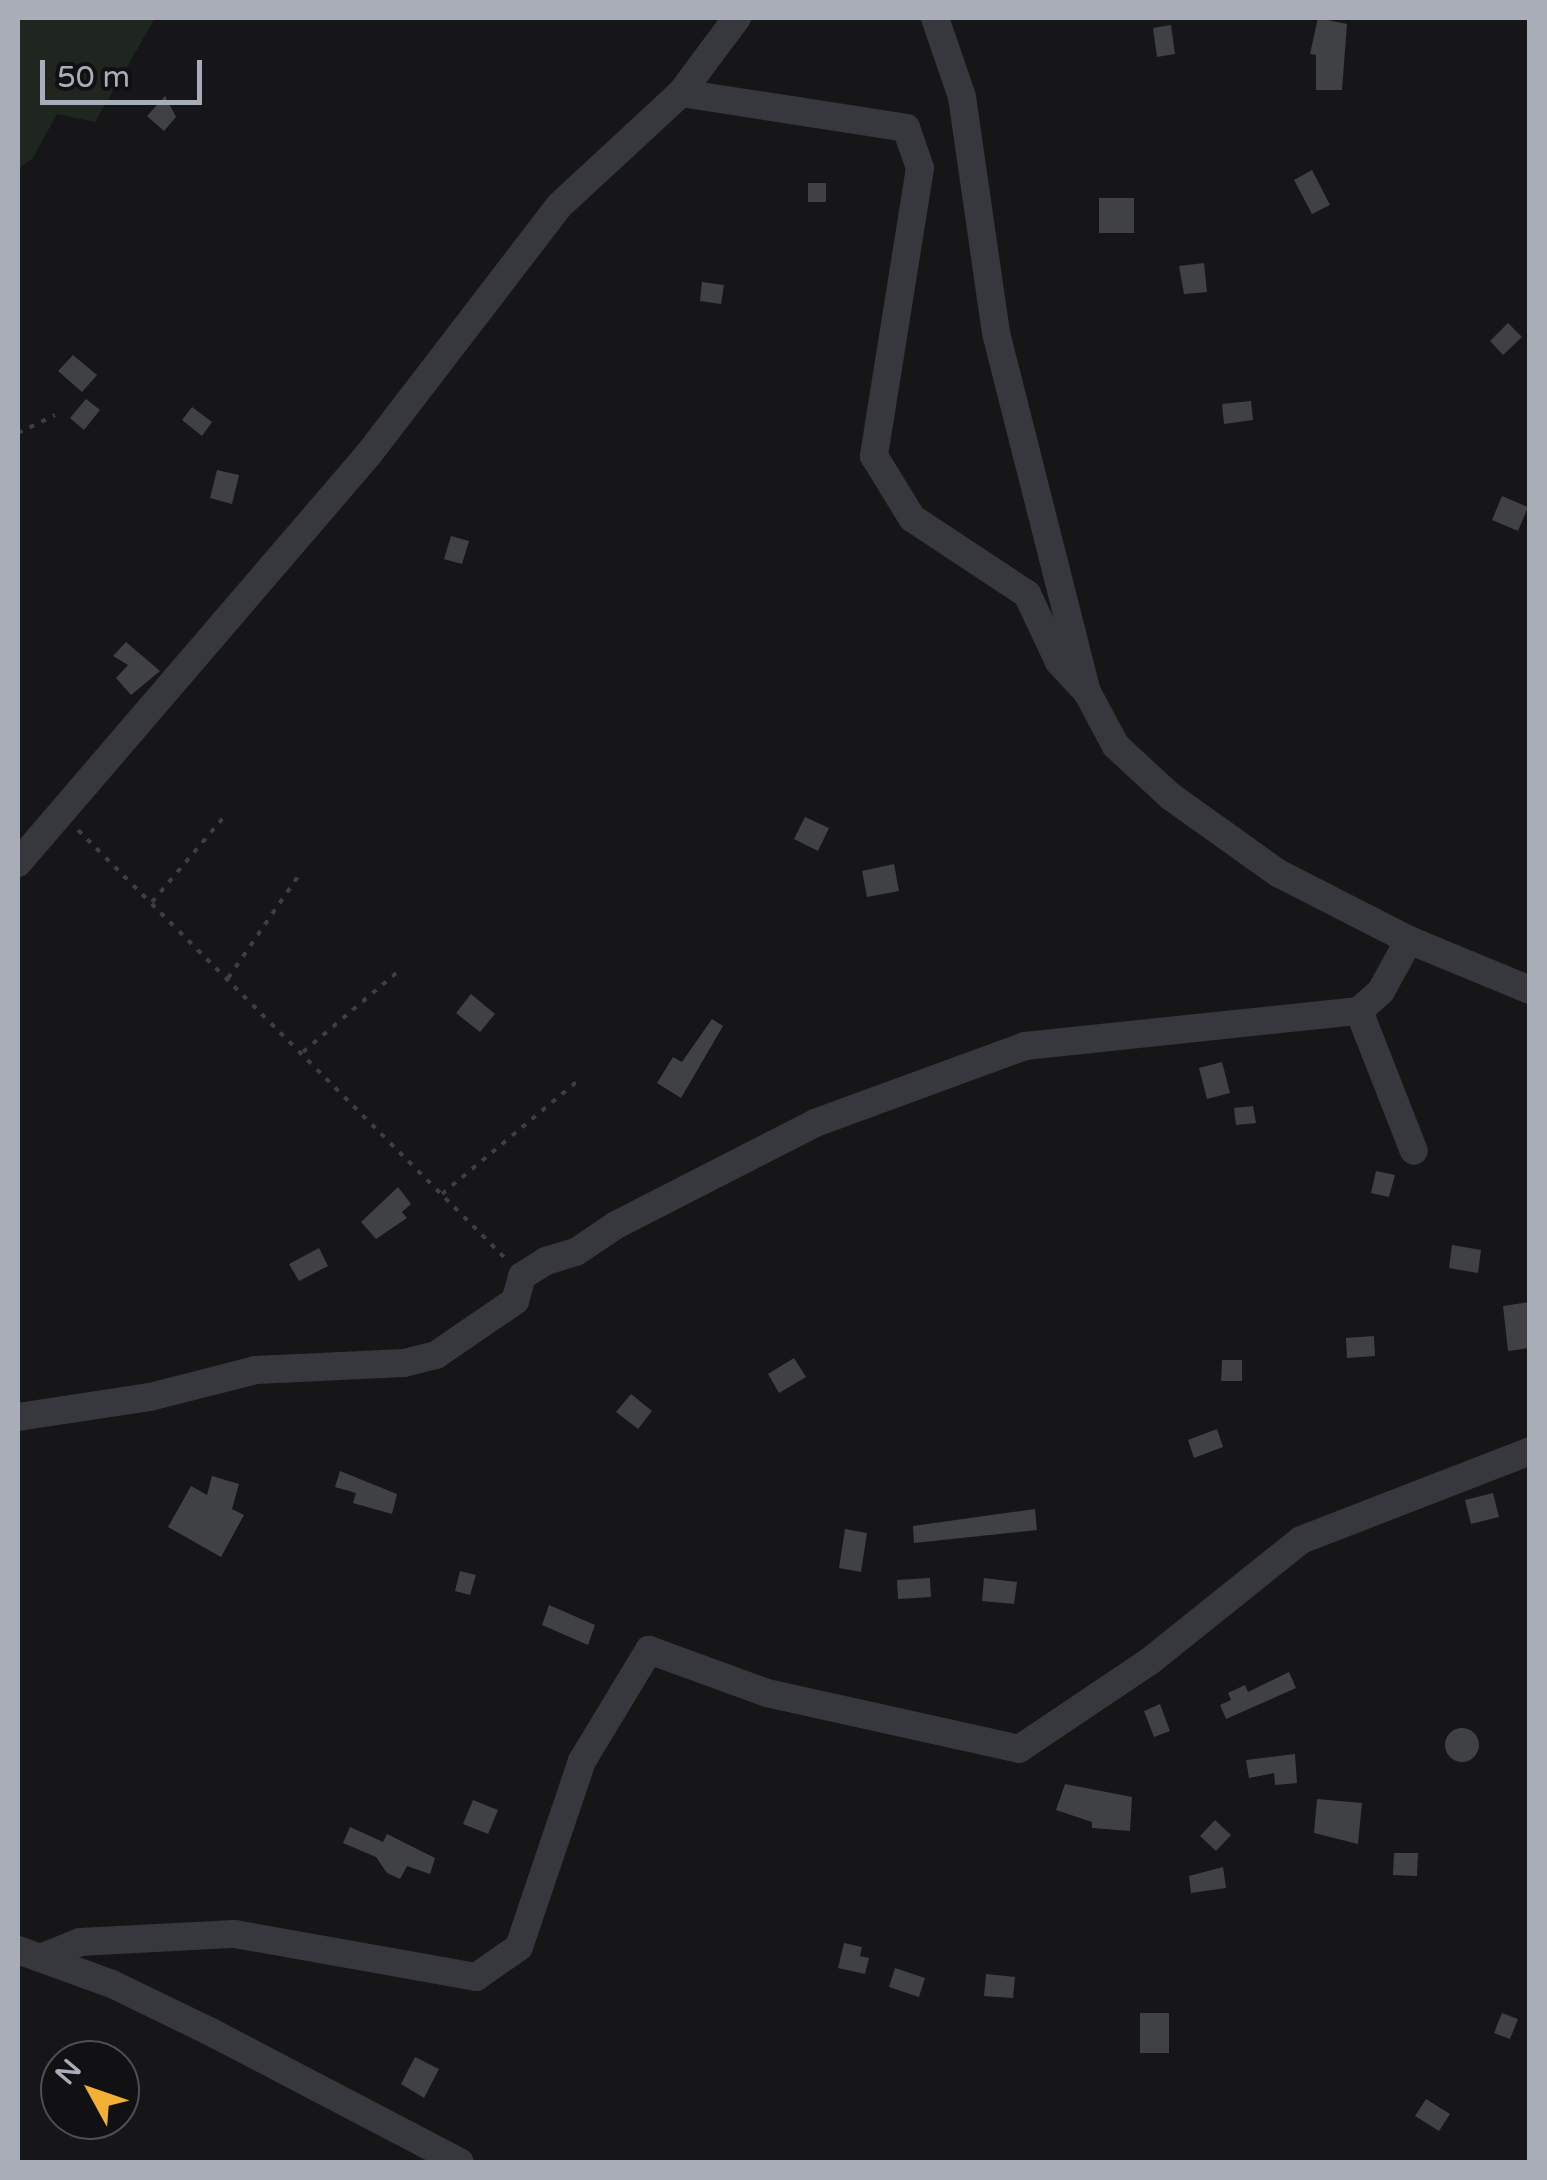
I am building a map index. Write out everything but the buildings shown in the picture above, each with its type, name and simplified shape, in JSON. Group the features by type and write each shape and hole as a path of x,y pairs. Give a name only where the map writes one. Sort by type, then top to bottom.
{"street":[{"path":"18,863 368,455 560,204 681,93 737,18"},
{"path":"935,18 962,97 996,334 1087,692"},
{"path":"681,93 906,128 920,168 874,456 912,518 1027,594 1060,662 1087,692 1116,746 1170,796 1278,872 1409,940 1530,990"},
{"path":"18,1417 150,1397 256,1370 393,1364 436,1355 515,1301 522,1276 815,1123 1025,1046 1359,1010 1391,977 1409,940"},
{"path":"1359,1010 1414,1152"},
{"path":"30,1954 80,1942 235,1934 476,1977 519,1947 582,1761 649,1650 783,1698 1019,1749 1150,1661 1301,1540 1530,1451"},
{"path":"30,1954 209,2030 460,2162"}],"path":[{"path":"18,433 55,415"},
{"path":"60,812 522,1276"},
{"path":"151,903 223,818"},
{"path":"228,978 299,875"},
{"path":"303,1052 402,968"},
{"path":"442,1194 580,1079"}],"shaded area":[{"path":"18,18 155,18 95,122 57,114 33,158 18,169"}]}
